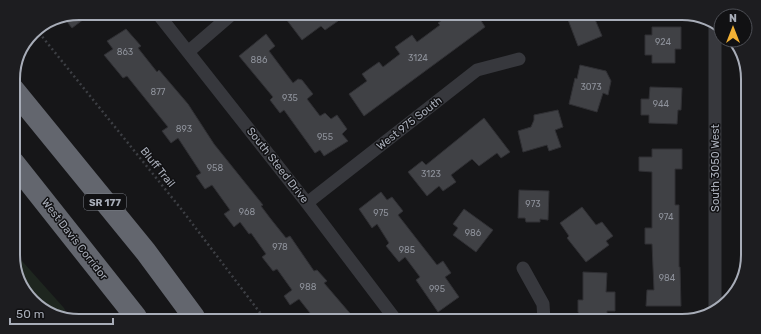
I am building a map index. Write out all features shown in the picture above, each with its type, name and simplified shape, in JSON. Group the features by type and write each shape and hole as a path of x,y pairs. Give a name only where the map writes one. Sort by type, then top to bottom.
{"highway":[{"name":"SR 177","path":"20,98 146,252 192,314"},
{"name":"West Davis Corridor","path":"20,171 134,314"}],"street":[{"name":"South Steed Drive","path":"163,20 307,202 391,314"},
{"path":"188,52 225,20"},
{"name":"South 3050 West","path":"715,48 715,304"},
{"name":"West 975 South","path":"307,202 477,70 519,60"},
{"path":"523,268 544,304 544,314"}],"path":[{"name":"Bluff Trail","path":"40,35 182,210 261,314"}],"shaded area":[{"path":"21,259 64,308 66,313 56,310 37,297 24,278"}],"building":[{"path":"83,20 72,28 67,21"},
{"path":"287,20 338,21 325,30 321,26 302,40"},
{"path":"442,20 481,20 485,27 364,116 349,94 367,81 362,74 379,62 383,67 400,54 395,47 412,35 417,42 440,25 438,23"},
{"path":"568,20 595,20 602,36 578,46"},
{"path":"652,27 681,27 681,49 675,49 675,63 652,63 652,55 645,55 645,35 652,35"},
{"path":"126,29 141,46 138,48 157,72 159,70 188,104 214,144 263,205 261,206 270,218 286,238 290,236 314,271 317,270 327,281 324,283 351,314 311,314 299,299 290,305 284,296 292,290 277,269 273,271 262,257 266,254 251,233 249,234 240,222 234,227 224,214 230,210 212,185 205,189 196,176 201,173 178,138 171,143 162,131 168,127 127,76 123,78 104,55 113,49 107,41"},
{"path":"266,34 275,46 269,51 293,83 298,79 302,80 313,94 307,99 320,116 325,113 331,119 337,115 347,129 342,134 348,141 324,156 320,150 315,153 284,110 280,113 270,100 273,97 239,56"},
{"path":"580,65 606,71 611,81 608,95 603,93 597,112 569,104 575,78 577,79"},
{"path":"650,87 682,88 681,110 678,110 677,124 649,123 649,115 641,115 641,99 649,99"},
{"path":"558,110 563,127 555,130 561,147 549,151 547,145 523,152 518,131 531,127 534,120 534,115"},
{"path":"484,118 510,152 501,158 497,153 479,166 472,159 451,175 456,182 443,191 439,186 427,196 408,172 422,161 426,165"},
{"path":"652,149 682,149 682,169 675,169 675,205 679,205 679,267 681,306 646,306 647,290 654,290 652,244 645,244 645,228 652,228 652,172 639,171 639,157 652,157"},
{"path":"519,190 549,191 548,220 540,219 540,222 526,222 525,218 518,218"},
{"path":"381,192 387,200 392,197 403,211 398,215 437,265 443,261 451,273 445,277 459,297 438,312 416,280 420,277 405,257 399,262 386,246 389,243 377,224 372,228 359,209"},
{"path":"582,207 596,225 602,222 613,236 606,241 609,245 586,262 567,238 569,236 560,223"},
{"path":"464,209 493,230 476,252 453,235 458,228 453,224"},
{"path":"583,272 607,273 606,292 615,292 615,311 607,311 607,314 580,314 578,312 578,300 583,300"}]}
